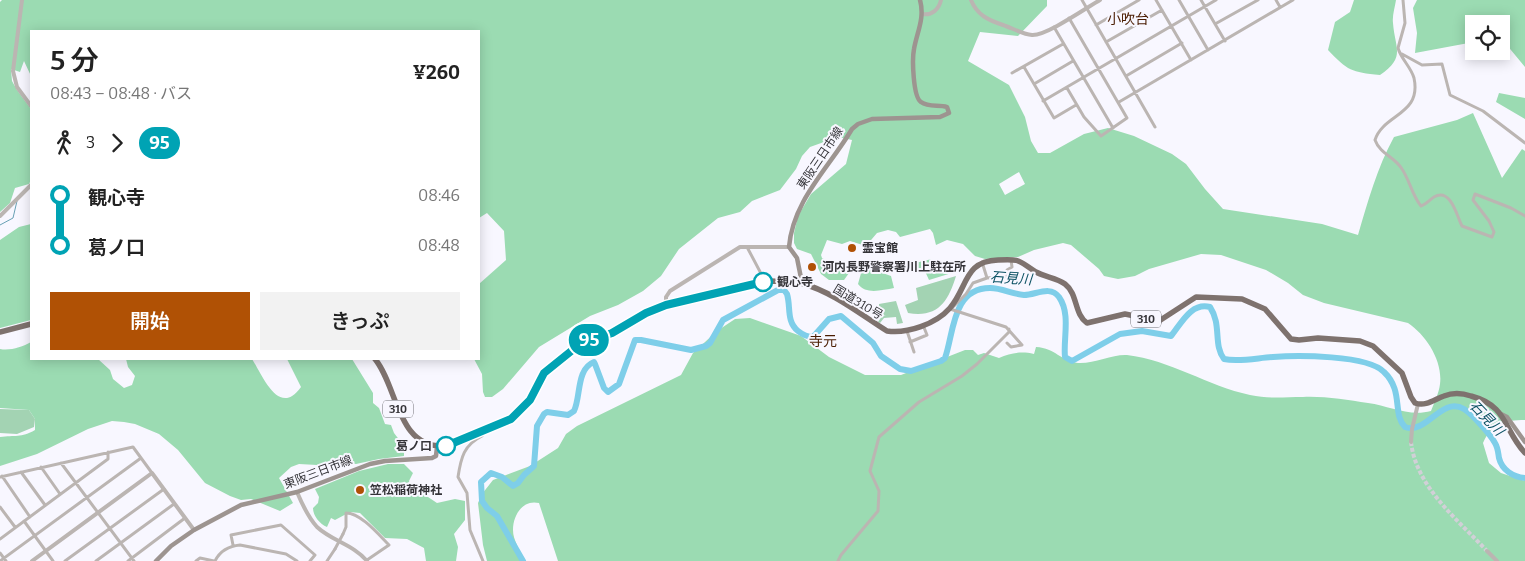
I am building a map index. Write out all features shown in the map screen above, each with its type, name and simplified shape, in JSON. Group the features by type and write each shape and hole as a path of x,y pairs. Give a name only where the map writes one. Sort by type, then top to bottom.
{"highway":[{"name":"310","path":"982,262 1023,261 1037,272 1066,285 1076,302 1081,318 1087,323 1125,314 1159,321 1191,299 1201,296 1228,297 1251,302 1265,309 1291,339 1318,338 1360,341 1373,346 1402,373 1410,397 1418,404"},
{"name":"国道310号","path":"437,447 456,443 502,424 524,408 544,373 580,344 612,333 646,313 666,305 766,281 802,284 837,298 887,331 895,332 923,325 952,310 968,276 982,262"},
{"path":"0,332 30,324"},
{"name":"310","path":"376,360 387,379 404,421 418,438 426,444 437,447"},
{"path":"1418,404 1425,404 1446,395 1462,393 1487,401 1501,414 1525,454"}],"main road":[{"name":"東阪三日市線","path":"789,247 791,228 804,200 852,129 858,124 872,119 940,117 949,113 947,107 926,105 916,95 914,50 922,14 920,0"},
{"path":"789,247 797,258 802,284"},
{"path":"1501,414 1507,417 1525,442"},
{"name":"東阪三日市線","path":"156,561 171,546 194,530 241,505 296,492 370,464 385,461 432,458 436,456 437,447"}],"street":[{"path":"22,0 13,71 17,87 30,105"},
{"path":"922,14 927,15 934,12 940,6 942,0"},
{"path":"971,0 981,16 1026,34 1039,35 1100,0"},
{"path":"1082,0 1155,127"},
{"path":"1096,25 1139,0"},
{"path":"1156,0 1191,60"},
{"path":"1178,0 1208,50"},
{"path":"1201,0 1225,41"},
{"path":"1043,100 1067,88 1216,0"},
{"path":"1215,24 1258,0"},
{"path":"1276,0 1280,7"},
{"path":"1119,102 1293,0"},
{"path":"1403,0 1405,23 1398,43 1399,53 1413,76 1413,97 1406,111 1389,122 1375,140 1380,149 1402,168 1418,203 1423,206 1437,196 1443,196 1452,203 1462,226 1492,237 1494,232 1489,221 1474,200 1474,194 1525,216"},
{"path":"1106,42 1162,10"},
{"path":"1067,88 1084,117 1101,136 1127,118 1069,18"},
{"path":"1054,27 1113,128"},
{"path":"1126,76 1182,43"},
{"path":"1012,74 1063,44"},
{"path":"1399,53 1422,65 1442,64 1450,95 1482,111 1525,143"},
{"path":"1034,84 1073,62"},
{"path":"1024,67 1054,118 1076,105"},
{"path":"0,216 30,186"},
{"path":"747,246 766,281"},
{"path":"666,305 666,295 718,262 736,248 747,246 789,247"},
{"path":"952,310 973,283 987,278 1007,276 1007,270 1012,267 1011,260"},
{"path":"982,262 987,278"},
{"path":"952,310 960,311 1009,329 1022,345 1011,347 1007,342"},
{"path":"910,342 927,335 923,325"},
{"path":"838,561 878,511 879,491 870,471 879,437 919,402 962,376 977,364 1009,332 1009,329"},
{"path":"906,330 914,352"},
{"path":"1411,441 1414,417 1418,404"},
{"path":"483,561 470,530 467,493 458,476 466,448 471,441 482,436 484,430"},
{"path":"30,517 1,476 133,447 194,530"},
{"path":"0,538 108,459 108,452"},
{"path":"0,553 3,560 141,458"},
{"path":"61,463 133,560"},
{"path":"41,468 60,494"},
{"path":"21,472 45,505"},
{"path":"32,561 152,473"},
{"path":"66,561 164,489"},
{"path":"296,492 317,527 355,550 367,561 388,545 369,525 351,513 346,513 346,528 343,534 335,549 327,561"},
{"path":"96,561 174,504"},
{"path":"0,506 15,527"},
{"path":"128,561 133,560 185,518"},
{"path":"24,521 53,561"},
{"path":"233,545 231,535 281,525 315,555 310,561"},
{"path":"196,561 200,558 215,561 220,553 233,545 286,554 297,561"},
{"path":"1487,551 1497,561"}],"green space":[{"path":"2,0 1047,0 1047,6 1018,36 980,32 968,61 1009,85 1025,117 1031,141 1038,153 1050,153 1084,134 1108,128 1134,136 1172,154 1186,164 1223,209 1322,224 1358,235 1369,197 1394,137 1457,120 1473,113 1502,178 1522,149 1525,151 1525,420 1500,424 1490,431 1483,443 1489,463 1501,473 1525,481 1525,561 558,561 539,503 533,502 520,509 513,524 513,534 520,561 487,561 478,503 482,494 493,480 530,466 558,448 566,434 577,426 681,375 693,353 717,331 735,319 750,318 801,336 829,357 865,375 901,375 965,350 973,350 978,355 984,353 999,358 1016,353 1034,354 1036,347 1043,348 1067,360 1078,363 1122,355 1143,358 1174,367 1219,386 1250,395 1276,398 1335,398 1423,413 1431,411 1438,394 1440,375 1439,366 1432,349 1421,334 1408,323 1324,303 1303,295 1288,283 1266,270 1221,255 1201,254 1149,269 1135,276 1118,279 1104,276 1099,269 1071,245 1063,243 1034,250 1018,257 985,259 975,256 963,244 947,240 936,245 930,229 900,237 896,232 888,230 877,233 866,246 850,241 842,244 827,240 821,255 822,258 849,270 844,280 829,280 821,274 811,254 797,249 794,243 794,233 798,216 811,194 846,164 852,140 838,137 810,147 780,190 752,201 740,212 718,218 679,249 661,276 643,291 618,305 590,316 539,347 503,389 492,397 485,397 482,374 475,360 480,360 480,283 506,260 504,231 487,213 480,217 480,30 30,30 30,74 24,61 20,72 11,69 12,81 30,108 30,182 15,188 10,203 0,212 0,2","holes":["1019,172 1025,184 1005,195 999,184"]},
{"path":"1354,0 1396,0 1393,20 1397,46 1396,57 1388,69 1380,75 1362,73 1351,69 1340,62 1328,50 1335,22 1350,12"},
{"path":"1417,0 1525,0 1525,67 1510,49 1510,15 1465,15 1465,44 1415,53 1417,33 1413,8"},
{"path":"1499,93 1525,98 1525,119 1496,102"},
{"path":"30,224 30,320 0,328 0,240 19,227"},
{"path":"932,259 955,270 955,272 929,280 924,269 916,271 906,269 906,265"},
{"path":"863,266 891,276 894,288 874,291 865,290 858,284"},
{"path":"956,276 949,293 940,306 927,313 908,313 905,305 918,300 916,288"},
{"path":"896,301 903,323 897,324 896,317 884,318 880,323 878,322 882,316 886,315 882,315 879,312 879,304"},
{"path":"30,342 30,360 99,360 110,370 113,379 124,388 132,385 135,376 128,367 126,360 253,360 272,391 286,398 293,395 301,387 288,360 353,360 373,393 373,403 379,408 385,424 391,425 394,433 404,446 404,456 356,464 343,462 317,465 299,464 291,467 279,478 293,503 280,511 251,499 241,500 230,496 205,483 178,450 159,434 135,424 124,422 112,421 88,429 37,454 0,466 0,437 22,435 35,430 35,419 29,410 0,408 0,349 16,348"},
{"path":"0,409 29,410 35,419 34,427 17,434 0,433"},
{"path":"388,464 404,464 413,473 409,481 412,493 422,493 437,503 455,499 465,501 465,520 454,534 458,547 456,561 426,561 424,548 407,539 385,538 360,513 350,512 335,520 331,518 327,527 317,519 313,508 318,503 319,497 315,489 359,471"}],"waterway":[{"path":"0,225 13,218 17,201"},
{"name":"石見川","path":"523,561 497,516 482,501 481,482 491,473 502,477 513,486 534,466 537,426 547,412 568,415 574,411 582,377 588,366 594,362 604,388 608,392 619,384 635,340 691,350 706,346 710,343 723,320 778,290 784,290 787,294 792,323 802,334 813,337 829,319 841,316 873,343 881,356 900,369 911,371 945,358 953,325 961,304 968,295 978,290 994,288 1024,295 1047,291 1055,293 1063,304 1065,311 1065,357 1072,361 1120,334 1142,331 1171,336 1192,311 1203,306 1210,307 1216,321 1219,348 1224,359 1242,360 1284,356 1314,356 1348,359 1376,366 1384,372 1394,387 1399,416 1405,427 1413,428 1420,426 1448,407 1456,406 1464,409 1493,439 1500,462 1505,469 1516,476 1525,478"}],"tunnel":[{"path":"1411,442 1421,474 1430,488 1440,502 1487,551"}],"bus line":[{"name":"95","path":"446,446 456,443 476,432 494,428 511,419 530,400 544,373 580,344 612,333 646,313 666,305 763,282"}],"place":[{"name":"霊宝館","path":"852,248"},
{"name":"河内長野警察署川上駐在所","path":"812,267"},
{"name":"観心寺","path":"763,282"},
{"name":"葛ノ口","path":"446,446"},
{"name":"笠松稲荷神社","path":"360,490"}],"district":[{"name":"小吹台","path":"1128,19"},
{"name":"寺元","path":"823,341"}]}
